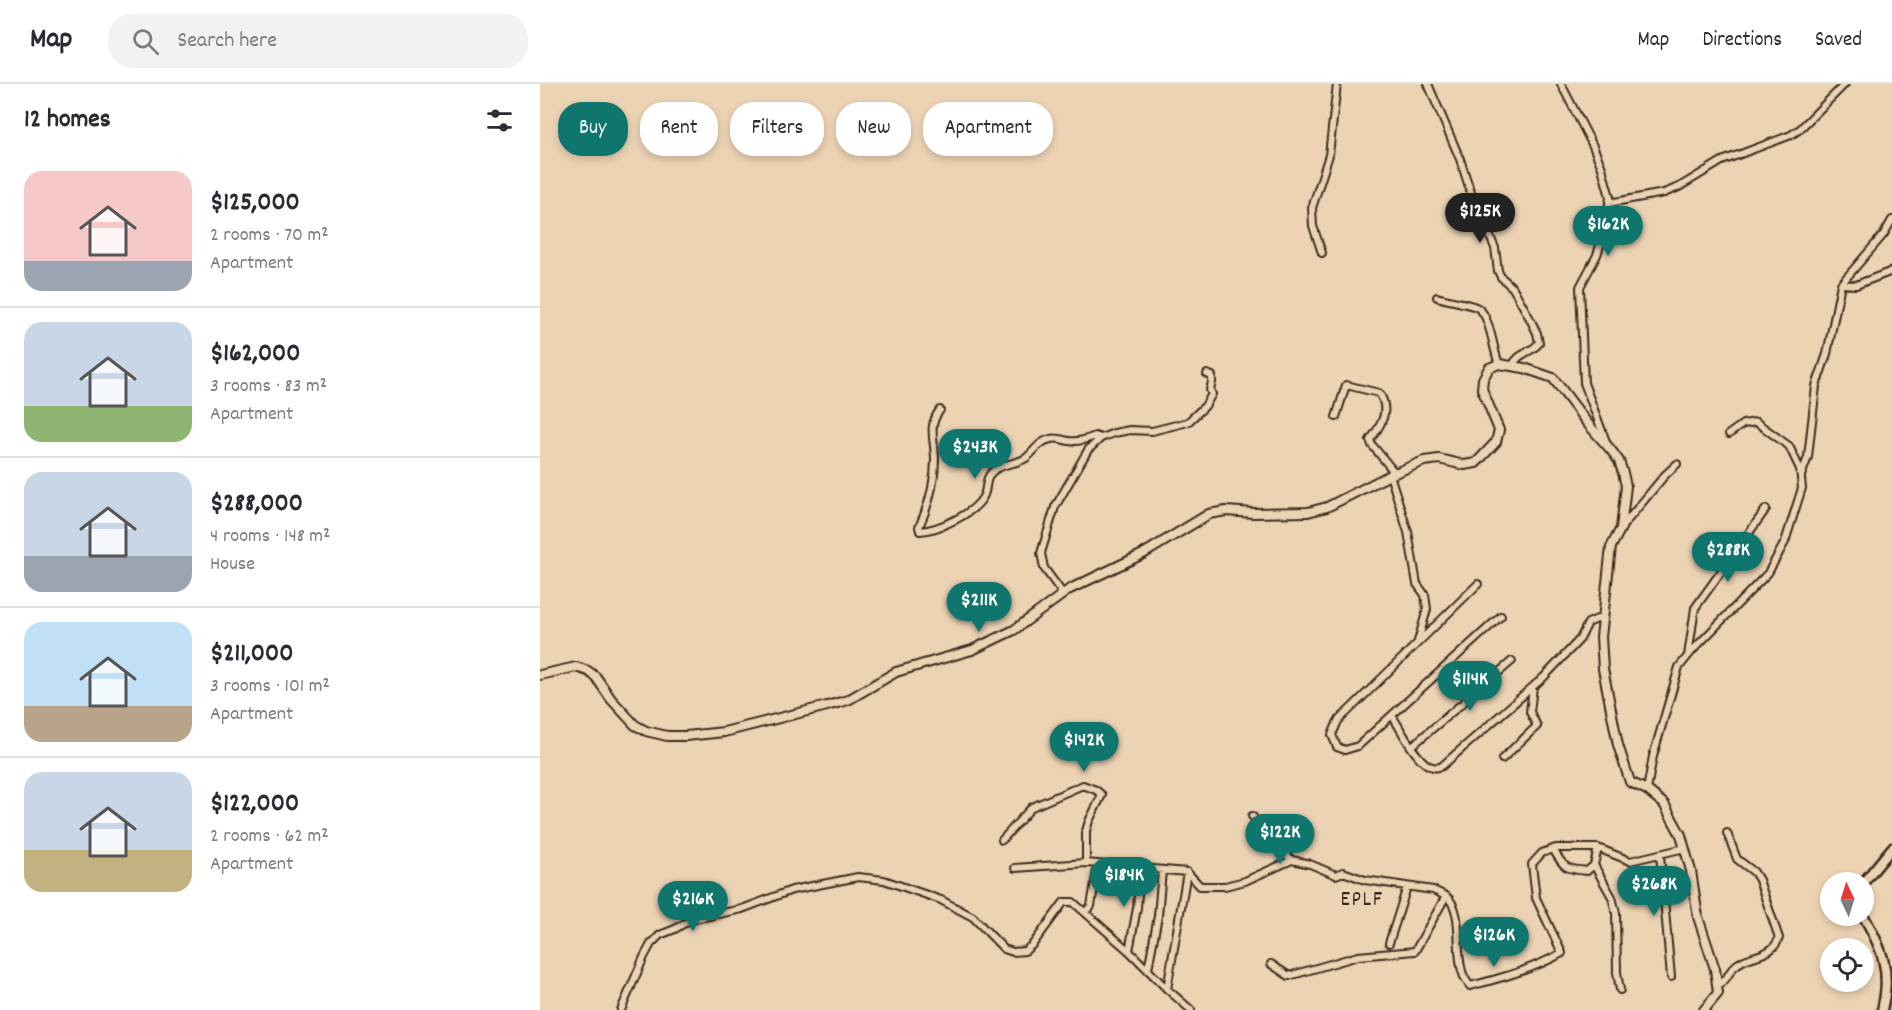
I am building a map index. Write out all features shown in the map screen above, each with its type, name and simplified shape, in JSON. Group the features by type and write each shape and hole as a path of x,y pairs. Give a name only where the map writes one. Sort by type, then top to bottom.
{"main road":[{"path":"1872,872 1892,848"},
{"path":"1869,926 1890,966 1889,987 1882,1010"}],"street":[{"path":"1322,253 1313,226 1312,208 1329,155 1337,84"},
{"path":"1428,84 1495,248 1498,271 1513,288 1537,333 1539,343 1516,358 1512,366 1516,367"},
{"path":"1562,84 1602,168 1610,197 1606,227 1600,245 1580,287 1584,383 1607,445"},
{"path":"1609,203 1679,188 1722,161 1791,135 1800,129 1845,84"},
{"path":"1801,477 1808,457 1816,386 1827,354 1841,284 1884,234 1892,220"},
{"path":"1841,284 1856,285 1892,271"},
{"path":"1437,297 1478,308 1484,313 1499,364"},
{"path":"540,675 576,667 588,671 596,677 610,699 627,718 646,731 667,736 724,732 848,700 896,672 972,651 1014,630 1070,589 1143,554 1209,514 1226,511 1308,512 1327,507 1392,474 1424,461 1439,459 1464,465 1476,463 1496,442 1499,430 1482,389 1483,379 1489,368 1499,364 1553,378 1619,461 1626,486 1622,528"},
{"path":"1063,594 1044,568 1041,553 1055,507 1088,450 1101,438 1114,433 1130,430 1152,431 1188,422 1205,406 1212,394 1210,390 1212,376 1207,374"},
{"path":"1336,417 1346,385 1379,393 1382,398 1384,417 1382,424 1370,440 1392,474 1408,532 1417,584 1425,595 1427,609 1418,641"},
{"path":"940,410 932,427 935,458 933,482 930,501 919,527 920,531 932,530 958,518 974,507 983,499 987,480 992,472 1003,465 1025,458 1043,441 1053,438 1083,441 1095,436 1101,438"},
{"path":"1647,790 1653,756 1679,668 1767,573 1785,542 1802,488 1800,469 1789,446 1756,422 1743,424 1729,434"},
{"path":"1677,464 1665,475 1622,528 1611,547 1601,637 1603,669 1618,745 1630,782 1647,790 1664,804 1681,835 1685,848 1698,917 1715,969 1718,993 1704,1010"},
{"path":"1688,656 1695,608 1766,509"},
{"path":"1478,584 1338,721 1332,735 1337,747 1345,750 1358,746 1501,616"},
{"path":"1392,715 1419,758 1433,768 1442,766 1533,686 1580,639 1588,623 1604,616"},
{"path":"1412,746 1512,661"},
{"path":"1502,759 1537,726 1530,712 1533,686"},
{"path":"1002,840 1032,807 1083,785 1102,795 1086,831 1086,862"},
{"path":"1252,816 1292,860 1310,864 1335,875 1343,872 1365,880 1433,890 1446,896 1452,901 1456,911 1458,954 1463,975 1470,987 1504,978 1562,953 1536,898 1532,864 1542,853 1553,849 1598,848 1630,861 1685,848"},
{"path":"1717,986 1725,981 1733,968 1774,948 1779,938 1759,880 1754,872 1737,859 1727,833"},
{"path":"1553,849 1562,865 1568,869 1587,871 1594,865 1598,848"},
{"path":"1660,855 1671,977"},
{"path":"1015,868 1086,862 1186,872 1200,886 1225,886 1245,881 1292,860"},
{"path":"1085,912 1091,906 1098,864"},
{"path":"1594,865 1612,897 1616,913 1617,972 1620,990"},
{"path":"1129,951 1137,908 1140,868"},
{"path":"1148,969 1158,916 1162,870"},
{"path":"1167,989 1186,872"},
{"path":"621,1010 644,957 651,944 660,935 690,920 742,909 792,890 858,877 884,880 941,900 973,917 1004,949 1013,952 1025,951 1033,944 1064,902 1073,902 1191,1010"},
{"path":"1389,943 1407,887"},
{"path":"1271,964 1289,976 1358,956 1415,951 1446,896"}],"district":[{"name":"EPLF","path":"1362,901"}]}
